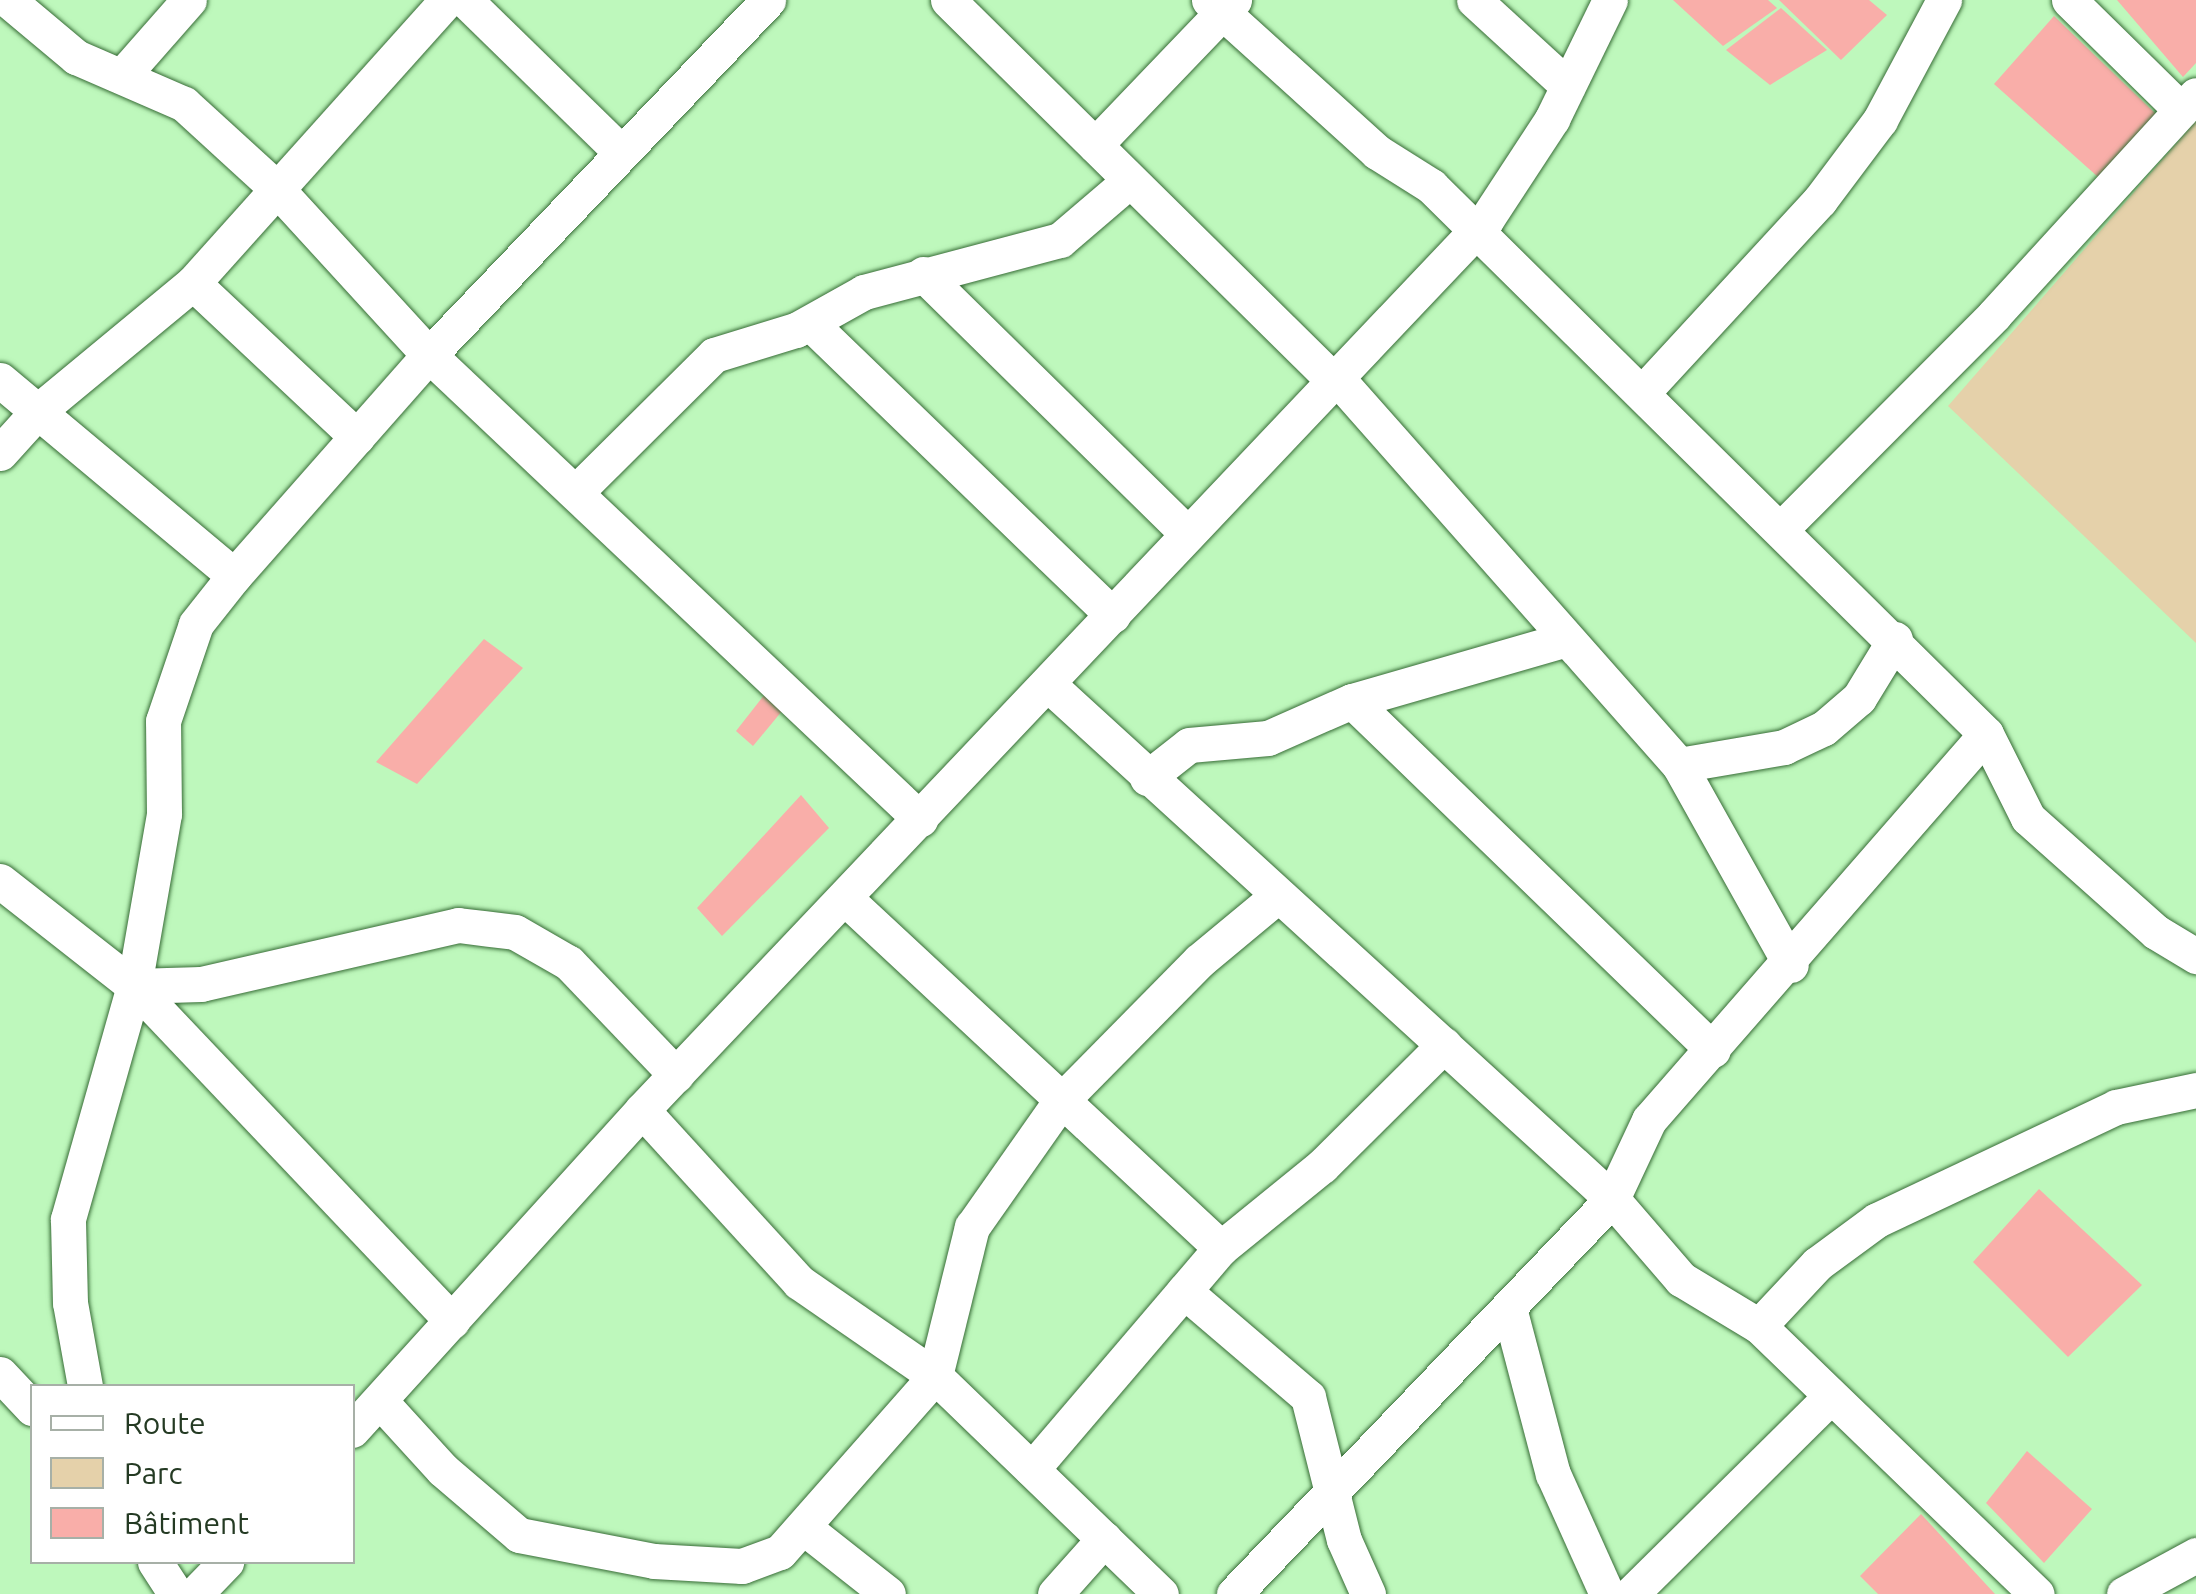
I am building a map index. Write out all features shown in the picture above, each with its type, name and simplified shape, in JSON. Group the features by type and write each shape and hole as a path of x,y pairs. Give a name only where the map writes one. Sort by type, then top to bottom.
{"street":[{"path":"8,0 64,49 184,104 275,187 429,355 920,819"},
{"path":"124,75 189,0"},
{"path":"0,453 38,412 193,283 275,187 447,0"},
{"path":"465,0 620,152"},
{"path":"85,1384 70,1303 68,1219 134,986 164,814 163,721 196,624 429,355 768,0"},
{"path":"948,0 1335,379 1679,765 1791,964"},
{"path":"1474,0 1568,86"},
{"path":"355,1427 642,1110 847,900 1473,235 1523,171 1610,0"},
{"path":"1642,393 1820,200 1880,120 1944,0"},
{"path":"1782,528 1994,315 2188,102 2070,0"},
{"path":"1095,145 1222,4 1377,152 1430,186 1473,235 1895,639 1986,734 2028,818 2156,932 2196,956"},
{"path":"576,492 714,354 810,322 864,292 1060,240 1129,181"},
{"path":"923,274 1188,534"},
{"path":"193,283 357,437"},
{"path":"810,322 1113,616"},
{"path":"0,380 234,576"},
{"path":"1679,765 1784,747 1824,728 1859,698 1895,639"},
{"path":"1147,778 1189,745 1268,738 1352,701 1564,640"},
{"path":"1049,685 1276,897 1612,1199 1681,1279 1758,1326 1828,1399 2037,1594"},
{"path":"1352,701 1713,1050"},
{"path":"1234,1594 1612,1199 1649,1120 1791,964 1986,734"},
{"path":"0,881 134,986 452,1322"},
{"path":"380,1401 443,1470 519,1536 654,1562 742,1566 780,1552 807,1530 872,1442 936,1376 972,1227 1059,1103 1199,961 1276,897"},
{"path":"847,900 1059,1103 1222,1248"},
{"path":"134,986 201,984 378,940 486,926 515,932 569,963 676,1076"},
{"path":"1032,1468 1222,1248 1322,1166 1444,1045"},
{"path":"1758,1326 1817,1264 1878,1220 2116,1107 2196,1090"},
{"path":"642,1110 799,1282 936,1376 1161,1594"},
{"path":"1184,1292 1308,1396 1344,1540 1368,1594"},
{"path":"1508,1308 1553,1474 1607,1594"},
{"path":"0,1374 30,1406"},
{"path":"1631,1594 1828,1399"},
{"path":"807,1530 888,1594"},
{"path":"1054,1594 1104,1539"},
{"path":"2124,1594 2196,1555"},
{"path":"156,1564 176,1594"},
{"path":"195,1594 224,1564"}],"green space":[{"path":"2196,121 2196,643 1948,406"}],"building":[{"path":"1673,0 1768,0 1777,8 1723,46"},
{"path":"1779,0 1869,0 1887,15 1841,60"},
{"path":"2117,0 2196,0 2196,63 2183,77"},
{"path":"1781,8 1827,50 1770,85 1726,50"},
{"path":"2054,16 2156,114 2098,177 1994,84"},
{"path":"484,639 523,668 417,784 376,762"},
{"path":"769,689 787,705 753,746 736,731"},
{"path":"801,795 829,828 722,936 697,908"},
{"path":"2039,1189 2142,1285 2068,1357 1973,1262"},
{"path":"2027,1451 2092,1509 2044,1563 1986,1503"},
{"path":"1921,1514 1995,1594 1878,1594 1860,1576"}]}
